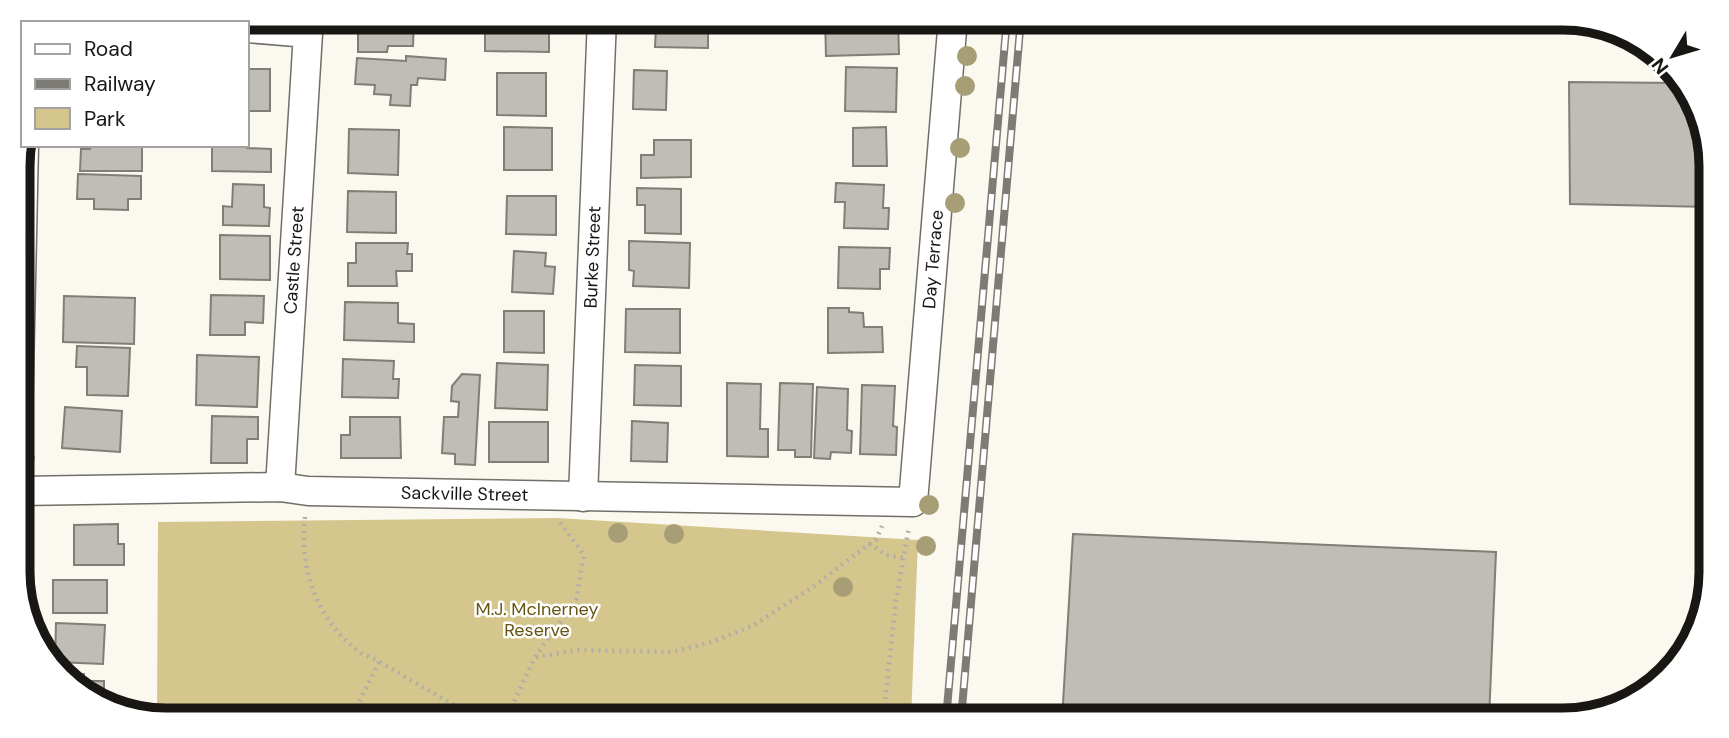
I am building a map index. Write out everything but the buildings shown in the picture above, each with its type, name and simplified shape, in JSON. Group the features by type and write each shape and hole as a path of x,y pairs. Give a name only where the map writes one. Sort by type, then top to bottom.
{"street":[{"name":"Castle Street","path":"271,30 308,33 294,489"},
{"name":"Burke Street","path":"583,497 602,30"},
{"name":"Day Terrace","path":"903,502 952,30"},
{"name":"Sackville Street","path":"30,491 294,489 903,502"}],"path":[{"path":"30,458 37,458"},
{"path":"294,489 304,523 304,556 309,578 319,606 337,631 359,652 460,708"},
{"path":"511,708 535,657 576,600 584,555 557,518 554,496"},
{"path":"535,657 578,650 673,652 712,642 752,626 798,597 876,539 903,502"},
{"path":"884,708 903,558 903,502"},
{"path":"869,544 886,555 903,558"},
{"path":"356,708 380,662"}],"green space":[{"name":"M.J. McInerney Reserve","path":"557,518 918,540 911,708 157,708 158,522"}],"railway":[{"path":"947,708 1006,30"},
{"path":"962,708 1020,30"}]}
